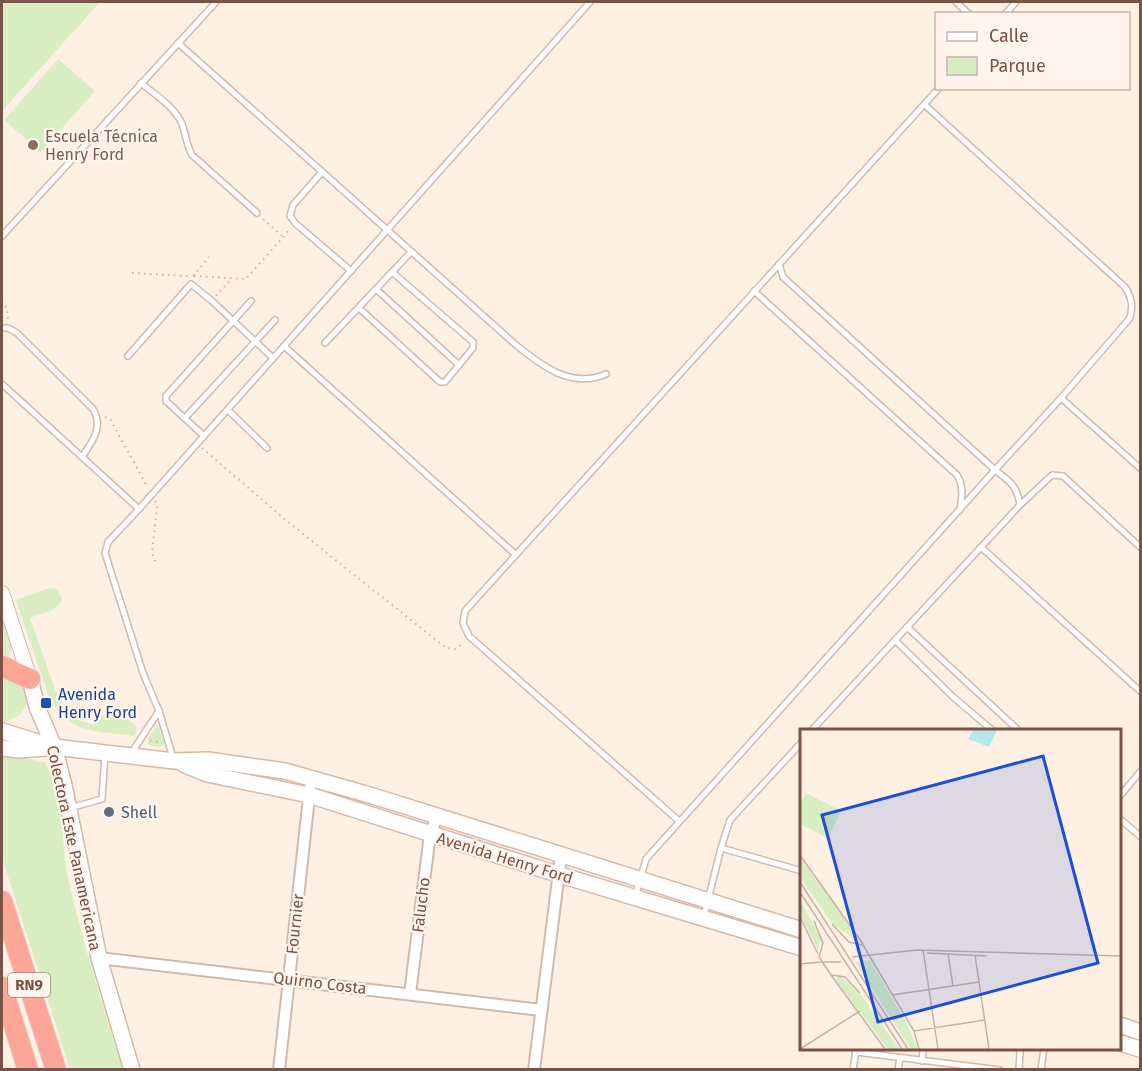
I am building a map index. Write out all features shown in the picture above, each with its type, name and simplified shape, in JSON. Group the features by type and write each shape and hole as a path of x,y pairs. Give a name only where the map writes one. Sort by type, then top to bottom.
{"highway":[{"path":"2,666 30,679"},
{"name":"RN9","path":"2,901 57,1070"},
{"name":"RN9","path":"2,987 28,1070"},
{"path":"2,1018 23,1070"}],"main road":[{"name":"Colectora Este Panamericana","path":"30,679 38,710 54,747 69,808 99,958 132,1070"},
{"name":"Avenida Henry Ford","path":"2,731 54,747 174,761 208,760 256,766 312,779 800,930"},
{"path":"2,748 19,750 54,747"},
{"name":"Avenida Henry Ford","path":"174,761 207,774 309,795 800,948"},
{"path":"1121,1027 1140,1032"},
{"path":"1121,1044 1140,1049"}],"street":[{"name":"Colectora Este Panamericana","path":"2,593 30,679"},
{"name":"Fournier","path":"279,1070 312,779"},
{"name":"Falucho","path":"410,994 430,834 437,817"},
{"path":"534,1070 561,856"},
{"name":"Quirno Costa","path":"99,958 541,1010"}],"lane":[{"path":"2,236 216,2"},
{"path":"174,761 105,553 108,542 590,2"},
{"path":"178,43 386,230 542,366 570,378 597,378 606,374"},
{"path":"141,83 176,114 183,126 186,145 192,155 257,213"},
{"path":"679,821 469,636 464,623 465,611 937,90"},
{"path":"635,898 646,859 960,511 1130,318 1132,309 1129,293 1125,287 925,105"},
{"path":"322,172 293,205 290,216 295,224 351,271"},
{"path":"325,343 411,252"},
{"path":"779,264 783,277 1011,482 1018,491 1020,505"},
{"path":"359,308 440,382 445,382 473,348 473,342 392,272"},
{"path":"128,356 190,284 212,301 273,358"},
{"path":"376,289 459,365"},
{"path":"754,291 957,475 961,480 962,490 960,511"},
{"path":"204,436 166,401 166,396 251,301"},
{"path":"185,418 274,320"},
{"path":"5,328 17,333 97,415 98,427 82,457"},
{"path":"284,346 515,554"},
{"path":"2,384 139,509"},
{"path":"1061,398 1140,468"},
{"path":"228,410 267,447"},
{"path":"813,729 1020,505 1052,475 1063,476 1140,547"},
{"path":"982,548 1140,691"},
{"path":"907,627 1017,729"},
{"path":"895,640 952,696 991,729"},
{"path":"130,755 159,711"},
{"path":"703,918 730,820 800,743"},
{"path":"69,808 102,799 106,752"},
{"path":"1121,794 1140,772"},
{"path":"1121,821 1140,836"},
{"path":"721,848 800,871"},
{"path":"854,1070 856,1050 955,1067 1000,1070"},
{"path":"923,1050 927,1070"},
{"path":"1019,1050 1019,1070"},
{"path":"1041,1070 1044,1050"},
{"path":"898,1070 900,1058"}],"path":[{"path":"257,213 283,237"},
{"path":"132,273 246,279 295,224"},
{"path":"190,284 193,276 209,257"},
{"path":"212,301 232,278"},
{"path":"2,301 7,308 5,328"},
{"path":"97,415 111,419 157,507 152,553 156,563"},
{"path":"197,444 288,522 446,648 450,650 460,648 469,636"},
{"path":"78,696 92,692"},
{"path":"150,741 162,742"}],"green space":[{"path":"2,2 95,2 98,4 2,111"},
{"path":"58,59 95,91 41,152 4,120"},
{"path":"49,588 57,589 62,599 60,603 53,609 30,618 63,712 78,708 84,712 79,720 94,725 103,715 122,717 131,721 137,728 135,736 77,726 59,712 50,700 16,600"},
{"path":"2,607 13,644 9,657 2,660"},
{"path":"2,673 23,685 26,692 26,706 20,715 4,723 2,723"},
{"path":"157,726 164,744 161,747 148,744 148,738"},
{"path":"2,754 44,762 50,774 59,803 69,883 94,977 123,1069 70,1069 2,858"}],"place":[{"name":"Escuela Técnica Henry Ford","path":"33,145"},
{"name":"Avenida Henry Ford","path":"46,703"},
{"name":"Shell","path":"109,812"}]}
